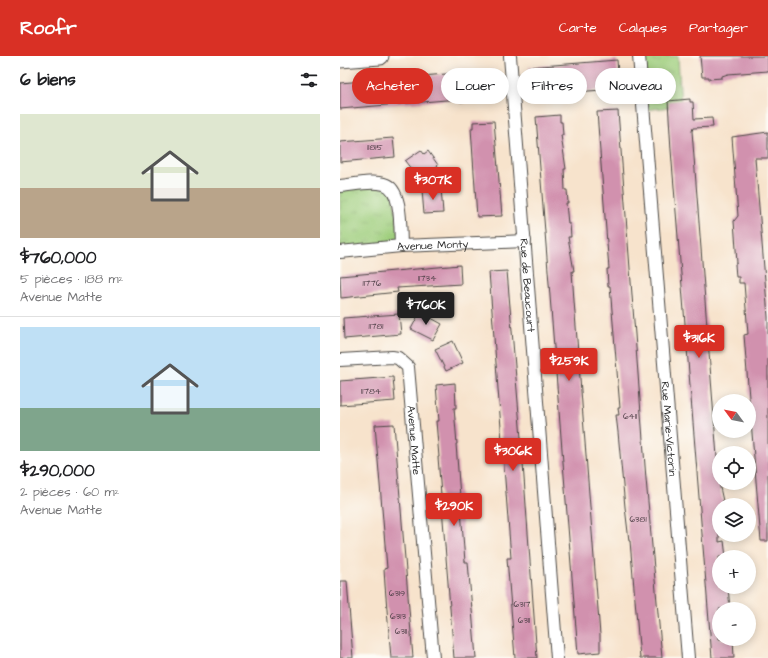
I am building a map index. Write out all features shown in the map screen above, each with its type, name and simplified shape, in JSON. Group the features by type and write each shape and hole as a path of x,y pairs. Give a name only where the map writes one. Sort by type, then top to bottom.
{"main road":[{"path":"340,59 380,56"}],"street":[{"name":"Rue de Beaucourt","path":"510,56 556,658"},
{"name":"Rue Marie-Victorin","path":"639,56 688,658"},
{"path":"340,186 378,183 385,184 392,188 397,199 401,246"},
{"name":"Avenue Monty","path":"340,252 401,246 525,241"},
{"name":"Avenue Matte","path":"340,360 392,357 398,358 408,367 433,658"}],"green space":[{"path":"639,56 678,56 681,106 643,110 643,104 676,104 676,68 640,68"},
{"path":"340,186 392,188 401,246 340,252"}],"building":[{"path":"700,56 768,56 768,71 728,74 722,76 722,78 709,79 709,77 702,77"},
{"path":"617,60 618,68 595,68 595,91 587,91 587,68 529,67"},
{"path":"441,74 441,100 433,101 433,75"},
{"path":"352,82 352,104 399,104 340,109 340,83"},
{"path":"690,99 690,102 693,102 694,119 712,118 713,127 693,128 692,131 712,394 712,438 716,438 716,446 712,446 712,490 721,490 722,498 712,498 712,542 724,542 725,550 712,550 712,594 729,594 729,602 712,602 712,646 733,646 734,658 712,658 671,150 668,104 676,104 676,100"},
{"path":"618,111 646,479 662,658 640,658 630,541 625,507 616,415 619,415 618,408 620,408 610,286 608,286 607,269 609,269 597,112"},
{"path":"560,115 563,135 561,135 566,169 564,169 565,190 567,190 568,203 566,203 571,237 568,237 574,271 572,271 574,301 600,635 600,652 578,654 536,117"},
{"path":"494,121 502,216 477,217 471,128 473,128 473,122"},
{"path":"768,132 768,158 755,158 768,317 768,541 761,541 756,481 756,446 753,446 752,438 756,438 756,394 749,394 744,335 748,334 744,283 739,283 739,277 736,277 735,264 737,263 734,221 738,216 732,137"},
{"path":"393,138 395,157 340,162 340,142"},
{"path":"421,150 424,154 428,151 438,165 436,167 438,170 422,183 405,161"},
{"path":"441,188 443,213 424,214 422,190"},
{"path":"460,265 461,284 397,288 398,292 341,298 340,276"},
{"path":"507,271 537,658 515,658 507,558 511,558 489,272"},
{"path":"420,312 442,324 433,340 411,329"},
{"path":"399,314 401,334 344,339 343,318"},
{"path":"453,341 463,363 446,371 435,349"},
{"path":"393,377 395,401 340,405 340,381"},
{"path":"455,383 456,408 454,408 456,444 465,562 468,562 476,658 454,658 438,457 436,421 439,421 436,385"},
{"path":"394,424 413,658 391,658 385,585 384,569 387,568 375,425"},
{"path":"340,581 347,581 353,658 340,658"}]}
